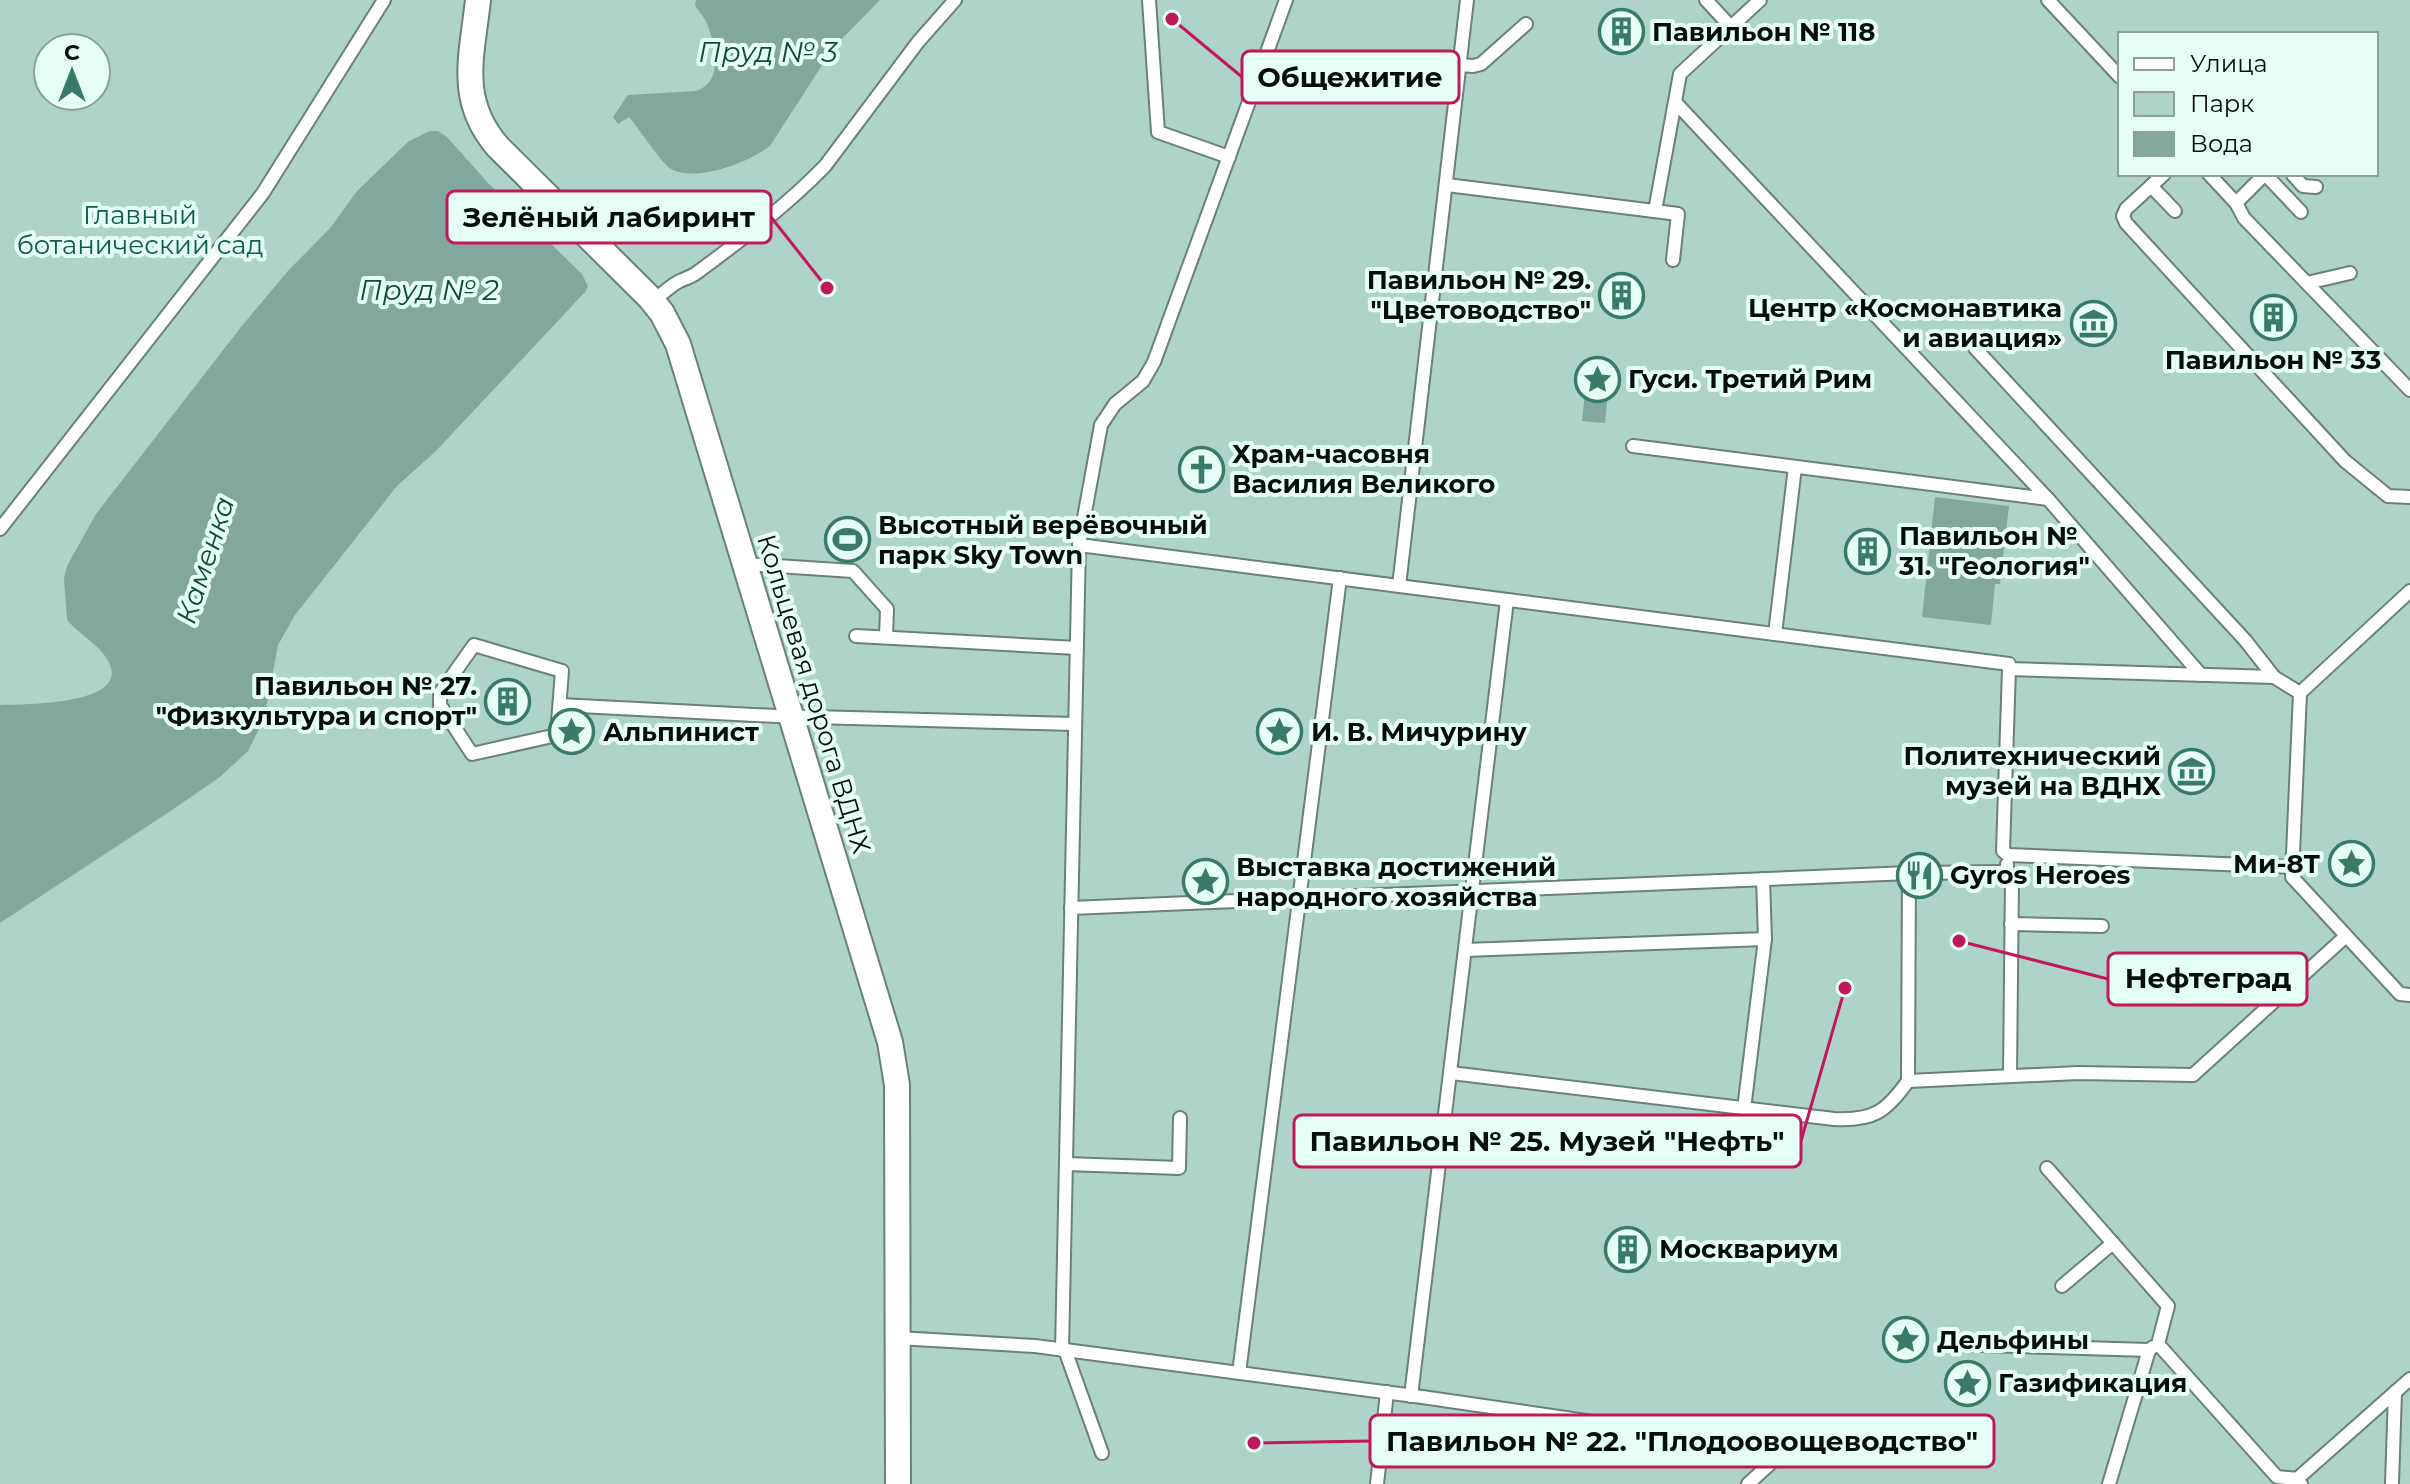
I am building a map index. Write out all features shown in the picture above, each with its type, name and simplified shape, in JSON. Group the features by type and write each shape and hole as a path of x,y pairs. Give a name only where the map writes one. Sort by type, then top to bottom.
{"street":[{"name":"Кольцевая дорога ВДНХ","path":"478,0 471,90 475,113 483,128 498,147 653,301 678,344 895,1064 898,1484"}],"lane":[{"path":"0,529 263,193 384,0"},
{"path":"653,301 731,247 811,181 918,42 955,0"},
{"path":"1149,0 1158,132 1229,157"},
{"path":"1102,1453 1063,1350 1079,545 1101,425 1115,404 1143,381 1154,362 1286,0"},
{"path":"1399,586 1467,0"},
{"path":"1706,0 1731,27"},
{"path":"1655,211 1680,74 1760,0"},
{"path":"2048,0 2118,75"},
{"path":"1460,65 1481,64 1526,24"},
{"path":"1675,102 2048,499 2201,675"},
{"path":"2162,176 2126,210 2123,216 2126,223 2345,461 2388,496 2410,497"},
{"path":"2211,176 2236,203 2244,218 2410,390"},
{"path":"2236,203 2263,176"},
{"path":"2267,176 2301,212"},
{"path":"2279,189 2293,176"},
{"path":"2295,176 2303,186 2316,187"},
{"path":"1447,185 1678,214 1673,260"},
{"path":"2151,186 2175,211"},
{"path":"2307,283 2350,273"},
{"path":"1975,348 2245,640 2274,677 2300,693"},
{"path":"1633,446 2048,499"},
{"path":"1775,634 1795,467"},
{"path":"1079,545 2009,664 2003,851 2008,855 2293,867"},
{"path":"746,564 853,571 887,609 886,637"},
{"path":"1239,1373 1340,578"},
{"path":"2410,591 2300,693 2292,877 2405,994 2410,1005"},
{"path":"1411,1396 1507,600"},
{"path":"856,636 1077,648"},
{"path":"474,645 562,671 560,705 557,735 472,754 440,705 440,693 474,645"},
{"path":"2009,669 2274,677"},
{"path":"560,705 791,716 1075,724"},
{"path":"2007,872 2008,855"},
{"path":"1071,908 1909,873 2007,872 2012,877 2010,1075"},
{"path":"1451,1073 1852,1120 1879,1113 1892,1103 1908,1081 1909,873"},
{"path":"1744,1109 1765,939 1763,879"},
{"path":"2011,924 2102,926"},
{"path":"1908,1081 2010,1075 2193,1075 2346,936"},
{"path":"1465,950 1765,939"},
{"path":"1066,1164 1179,1168 1180,1118"},
{"path":"2047,1168 2168,1306 2109,1484"},
{"path":"2062,1286 2113,1243"},
{"path":"898,1338 1063,1350 1387,1392 1785,1450 1748,1484"},
{"path":"1947,1344 2153,1347 2277,1477 2299,1482 2410,1379"},
{"path":"1377,1484 1387,1392"},
{"path":"2392,1484 2395,1392"}],"green space":[{"name":"Выставка достижений народного хозяйства","path":"0,0 2410,0 2410,1484 0,1484"}],"water":[{"name":"Пруд № 3","path":"696,0 880,0 833,48 770,146 736,164 694,174 671,169 629,117 618,124 613,117 628,95 696,91 711,80 715,63 713,44 707,23 695,5"},
{"name":"Пруд № 2","path":"430,131 438,131 447,137 489,184 582,274 588,286 586,291 436,451 397,486 295,615 278,645 264,719 248,751 220,777 0,923 0,705 51,702 92,694 106,686 112,674 103,654 67,620 64,578 67,566 96,514 241,327 287,272 331,227 357,191 409,141"},
{"path":"1602,383 1609,384 1605,423 1582,421 1585,393 1598,394 1599,402"},
{"path":"1935,497 2009,506 2000,584 1995,584 1991,625 1922,617"}],"place":[{"name":"Общежитие","path":"1172,19"},
{"name":"Павильон № 118","path":"1621,32"},
{"name":"Зелёный лабиринт","path":"827,288"},
{"name":"Павильон № 29. \"Цветоводство\"","path":"1622,295"},
{"name":"Павильон № 33","path":"2273,317"},
{"name":"Центр «Космонавтика и авиация»","path":"2093,323"},
{"name":"Гуси. Третий Рим","path":"1597,379"},
{"name":"Храм-часовня Василия Великого","path":"1201,469"},
{"name":"Высотный верёвочный парк Sky Town","path":"847,540"},
{"name":"Павильон № 31. \"Геология\"","path":"1868,551"},
{"name":"Павильон № 27. \"Физкультура и спорт\"","path":"508,701"},
{"name":"Альпинист","path":"572,732"},
{"name":"И. В. Мичурину","path":"1280,732"},
{"name":"Политехнический музей на ВДНХ","path":"2192,771"},
{"name":"Ми-8Т","path":"2351,864"},
{"name":"Gyros Heroes","path":"1919,875"},
{"name":"Выставка достижений народного хозяйства","path":"1205,882"},
{"name":"Нефтеград","path":"1959,941"},
{"name":"Павильон № 25. Музей \"Нефть\"","path":"1845,988"},
{"name":"Москвариум","path":"1628,1249"},
{"name":"Дельфины","path":"1906,1340"},
{"name":"Газификация","path":"1967,1383"},
{"name":"Павильон № 22. \"Плодоовощеводство\"","path":"1254,1443"}],"park label":[{"name":"Главный ботанический сад","path":"140,230"}],"water label":[{"name":"Каменка","path":"205,560"}]}
